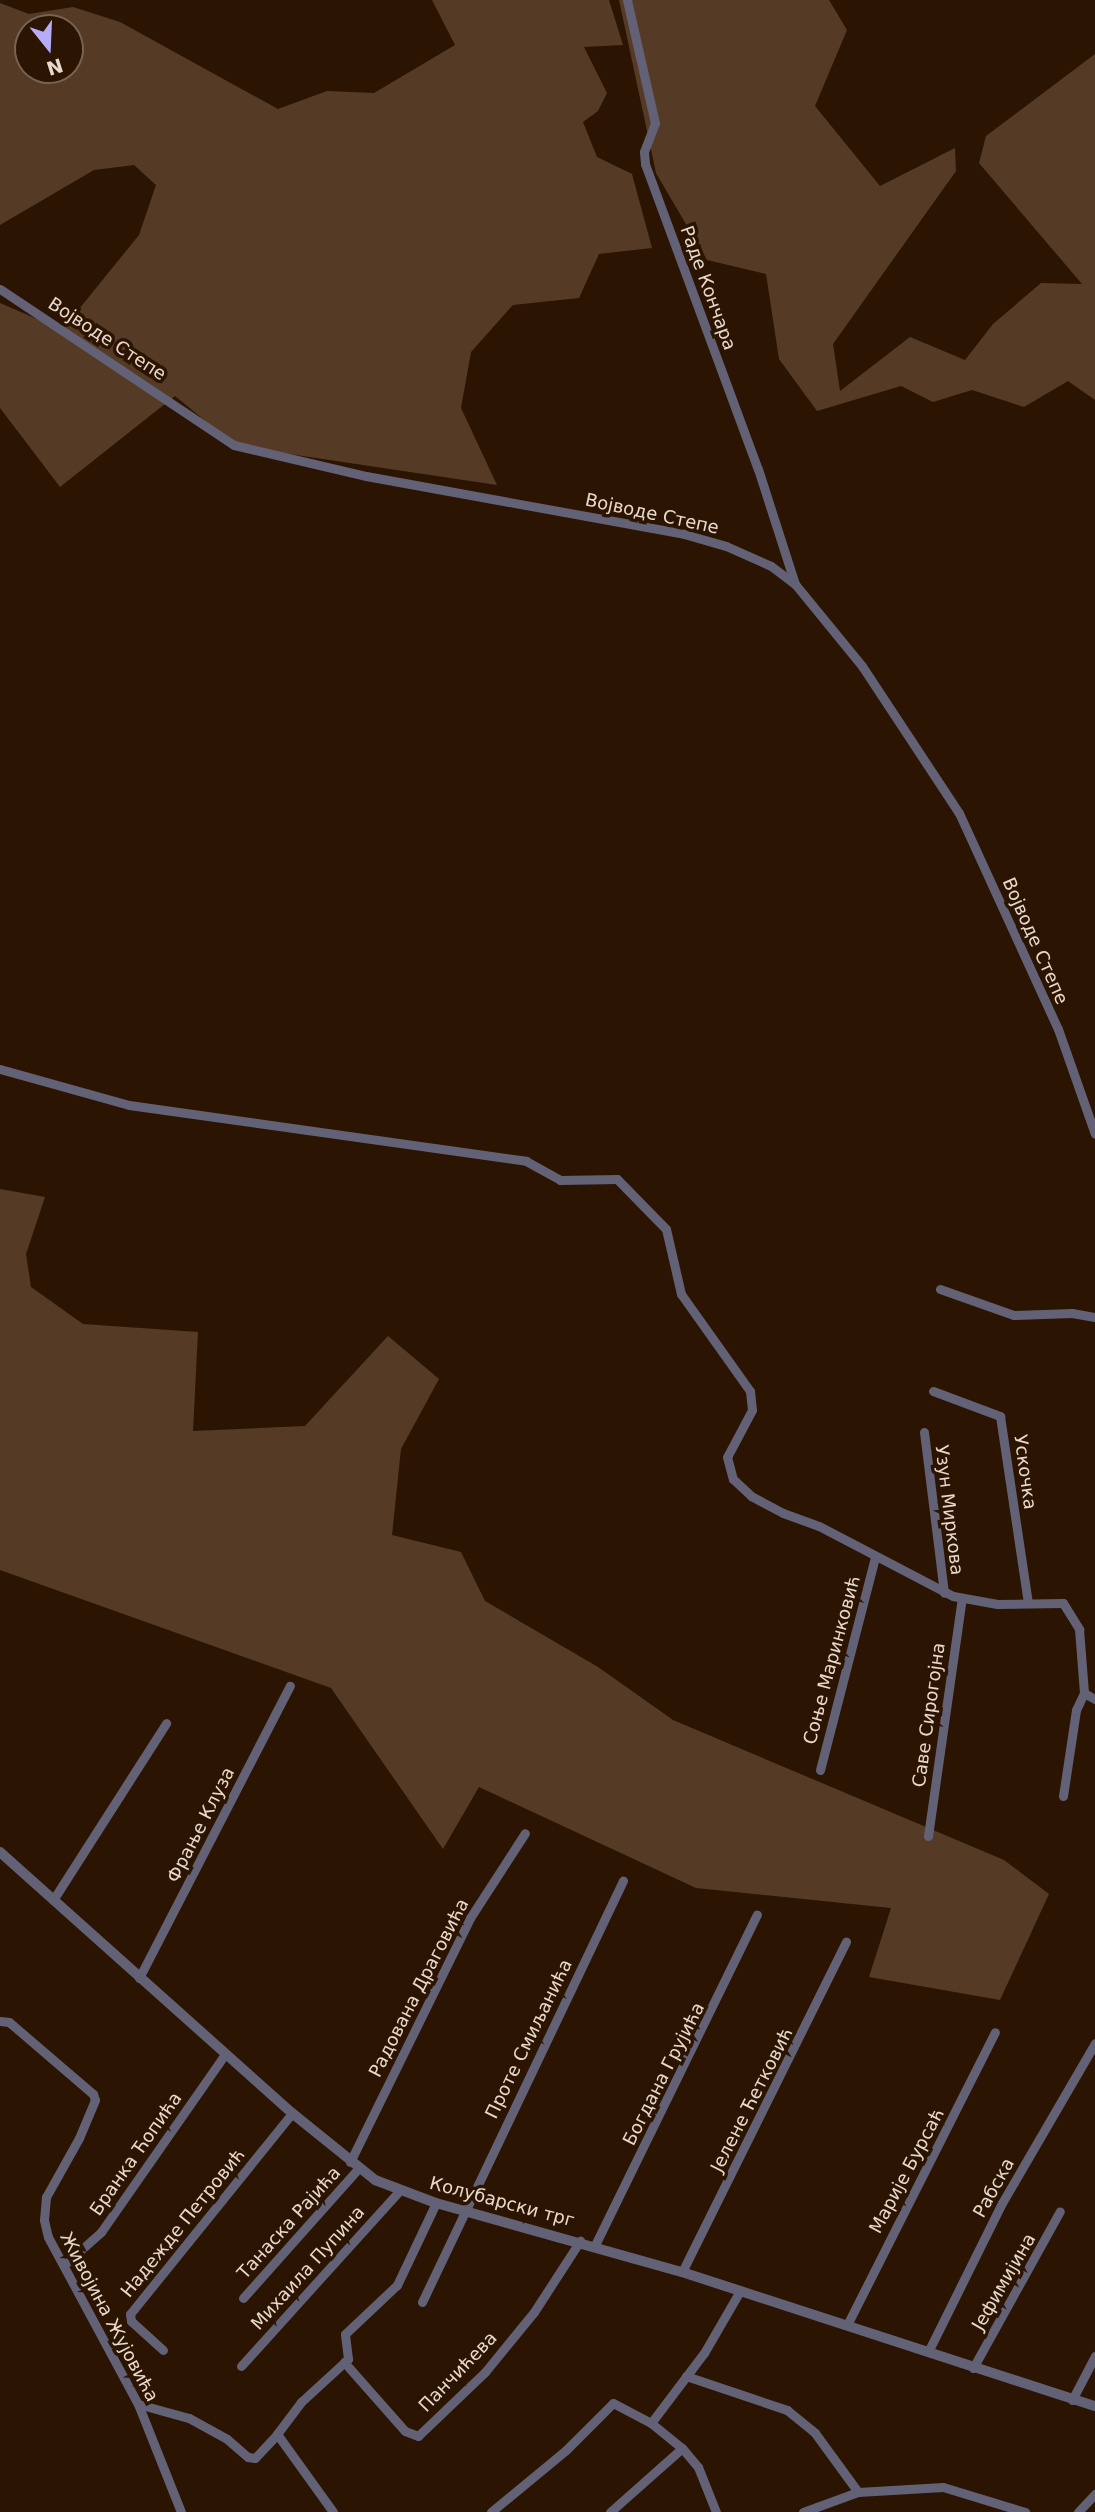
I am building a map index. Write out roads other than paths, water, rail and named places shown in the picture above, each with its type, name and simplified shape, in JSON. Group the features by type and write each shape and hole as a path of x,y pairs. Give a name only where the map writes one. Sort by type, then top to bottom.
{"street":[{"name":"Раде Кончара","path":"627,0 655,123 644,152 645,164 758,469 795,584"},
{"name":"Војводе Степе","path":"0,289 234,445 352,473 684,534 726,546 771,566 795,584 862,666 959,813 1058,1029 1095,1134"},
{"path":"0,1069 129,1105 526,1161 560,1180 617,1179 666,1229 681,1294 750,1391 752,1410 727,1457 733,1479 772,1507 834,1535 944,1593 962,1598 1063,1603 1069,1607 1079,1629 1084,1693 1076,1710 1063,1796"},
{"path":"940,1289 1014,1315 1095,1317"},
{"name":"Ускочка","path":"933,1391 1000,1416 1028,1603"},
{"name":"Узун Миркова","path":"924,1432 944,1593"},
{"name":"Соње Маринковић","path":"820,1770 875,1558"},
{"name":"Саве Сирогојна","path":"928,1836 962,1598"},
{"name":"Фрање Клуза","path":"139,1978 290,1686"},
{"path":"1084,1693 1095,1699"},
{"path":"53,1900 166,1723"},
{"name":"Радована Драговића","path":"354,2165 470,1918 525,1833"},
{"name":"Колубарски трг","path":"0,1852 292,2113 354,2165 399,2191 595,2245 1095,2406"},
{"name":"Проте Смиљанића","path":"422,2302 623,1881"},
{"name":"Богдана Грујића","path":"595,2245 757,1915"},
{"name":"Јелене Ћетковић","path":"682,2272 846,1941"},
{"name":"Живојина Жујовића","path":"0,2021 9,2022 86,2086 95,2100 46,2197 44,2220 64,2265 138,2404 181,2512"},
{"name":"Марије Бурсаћ","path":"847,2325 995,2032"},
{"name":"Рабска","path":"928,2352 1002,2203 1095,2043"},
{"name":"Бранка Ћопића","path":"64,2265 101,2232 225,2054"},
{"name":"Надежде Петровић","path":"163,2350 131,2320 130,2314 292,2113"},
{"name":"Танаска Рајића","path":"243,2298 354,2165"},
{"name":"Михаила Пупина","path":"241,2366 399,2191"},
{"path":"138,2404 189,2418 227,2439 248,2457 255,2458 301,2402 348,2359 345,2334 397,2285 436,2203"},
{"name":"Јефимијина","path":"973,2368 1060,2211"},
{"name":"Панчићева","path":"344,2362 405,2431 418,2436 485,2372 534,2312 580,2241"},
{"path":"651,2423 686,2376 740,2291"},
{"path":"1072,2400 1095,2356"},
{"path":"686,2376 787,2410 815,2433 858,2491"},
{"path":"491,2512 566,2450 613,2403 651,2423 682,2448 698,2467 716,2512"},
{"path":"276,2434 333,2512"},
{"path":"610,2512 682,2448"},
{"path":"803,2512 858,2491 943,2487 1026,2512"},
{"path":"1078,2512 1095,2494"}]}
